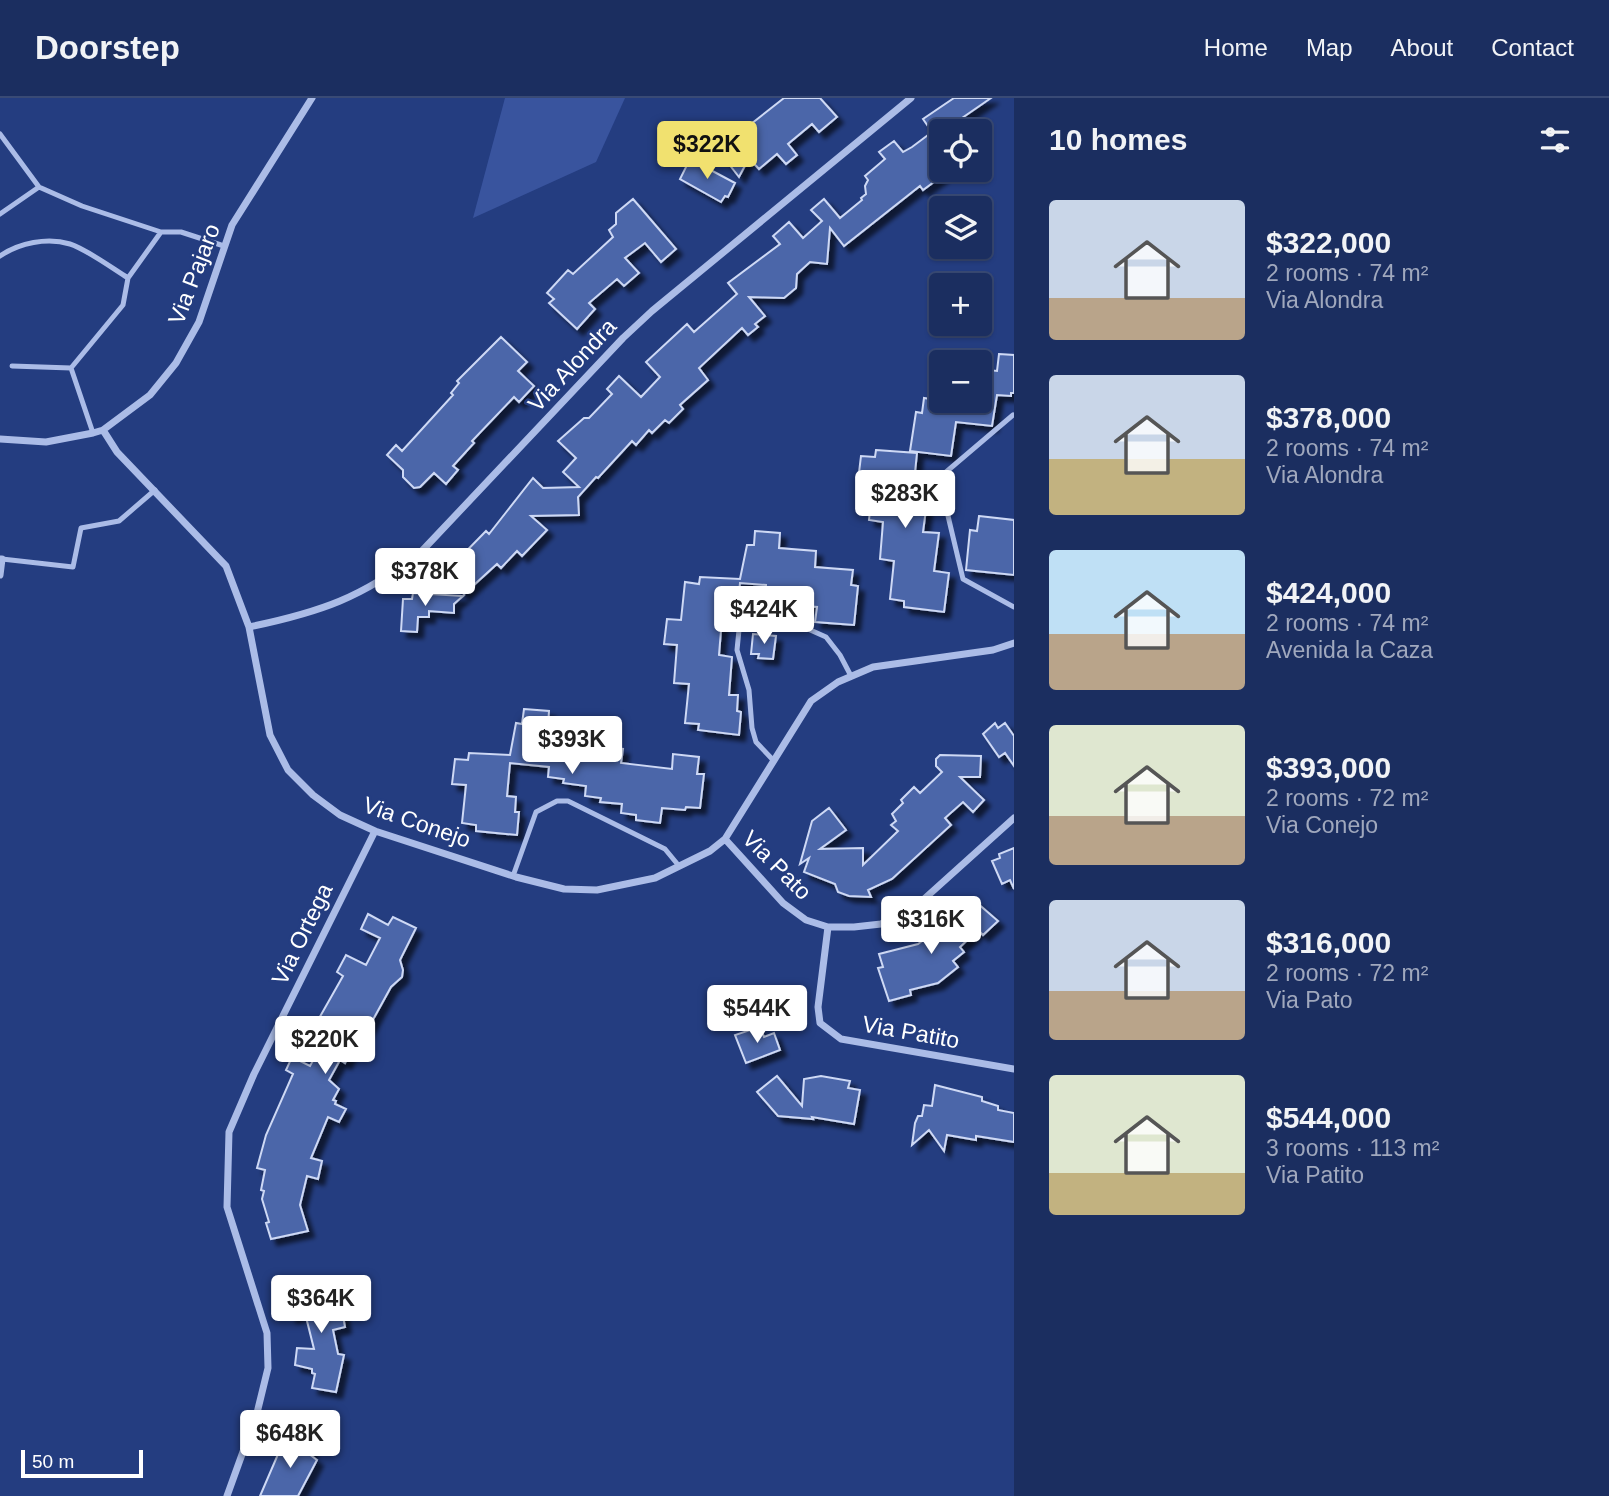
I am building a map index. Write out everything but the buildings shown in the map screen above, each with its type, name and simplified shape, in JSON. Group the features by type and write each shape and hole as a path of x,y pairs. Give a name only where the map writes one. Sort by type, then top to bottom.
{"street":[{"name":"Via Pajaro","path":"0,439 46,442 103,430 150,394 176,363 199,322 232,225 313,98"},
{"name":"Via Alondra","path":"249,627 336,604 386,579 420,553 652,311 911,98"},
{"name":"Via Conejo","path":"103,430 117,452 226,566 249,627 270,735 288,770 313,796 340,815 375,831 513,876 564,888 597,890 655,878 710,851 724,839"},
{"path":"0,575 1,559"},
{"path":"724,839 811,701 838,682 873,667 993,650 1014,643"},
{"name":"Via Pato","path":"724,839 783,903 806,920 828,927 881,924 913,909 1014,818"},
{"name":"Via Ortega","path":"227,1496 257,1413 268,1368 267,1333 227,1207 229,1132 254,1074 375,831"},
{"name":"Via Patito","path":"828,927 818,1007 820,1023 841,1039 1014,1069"}],"lane":[{"path":"0,134 39,187 82,206 161,232 181,232 224,246"},
{"path":"0,214 39,187"},
{"path":"71,368 123,305 128,278 161,232"},
{"path":"0,256 11,248 45,240 71,244 128,278"},
{"path":"12,366 71,368"},
{"path":"71,368 93,433"},
{"path":"1013,415 939,478 964,579 1014,607"},
{"path":"1,559 73,567 81,528 119,521 155,490"},
{"path":"774,761 756,742 749,690 737,650 739,630 751,615 761,608 826,637 841,654 851,676"},
{"path":"513,876 536,812 557,801 568,801 665,849 679,866"}],"shaded area":[{"path":"505,98 625,98 596,162 473,218"}]}
